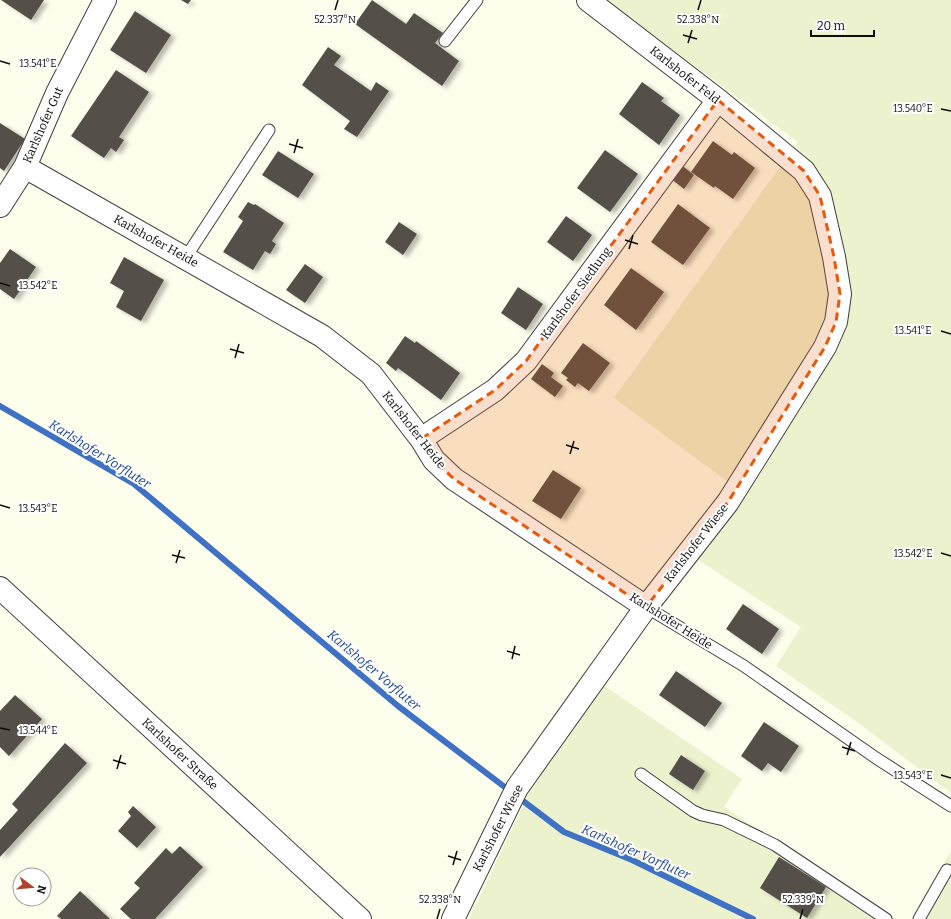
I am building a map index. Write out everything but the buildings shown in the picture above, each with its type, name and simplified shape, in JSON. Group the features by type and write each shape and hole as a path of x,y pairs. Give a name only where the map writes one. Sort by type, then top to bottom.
{"street":[{"name":"Karlshofer Gut","path":"0,206 25,167 60,87 105,0"},
{"name":"Karlshofer Feld","path":"588,0 782,151"},
{"name":"Karlshofer Siedlung","path":"421,439 495,390 526,361 718,100"},
{"name":"Karlshofer Wiese","path":"453,919 514,793 646,606 728,502 825,347 836,322 840,294 834,257 820,196 804,171 782,151"},
{"name":"Karlshofer Heide","path":"25,167 186,257 322,336 371,374 421,439 434,460 454,479 646,606"},
{"name":"Karlshofer Straße","path":"0,588 360,919"}],"lane":[{"path":"445,41 477,0"},
{"path":"186,257 269,130"},
{"name":"Karlshofer Heide","path":"646,606 744,666 876,758 951,806"},
{"path":"641,774 693,811 702,815 724,820 775,846 886,919"},
{"path":"919,919 947,870"}],"highlighted area":[{"path":"718,100 804,171 820,196 834,257 840,294 836,322 825,347 728,502 646,607 454,479 434,460 421,439 495,390 526,361"}],"green space":[{"path":"605,0 951,0 951,793 857,722 776,666 801,627 695,558 742,492 614,398 798,142"},
{"path":"584,672 742,779 724,807 897,919 469,919 527,797 506,783"},
{"path":"951,851 951,919 913,919"}],"waterway":[{"name":"Karlshofer Vorfluter","path":"0,406 134,484 398,706 564,832 632,860 753,919"}]}
